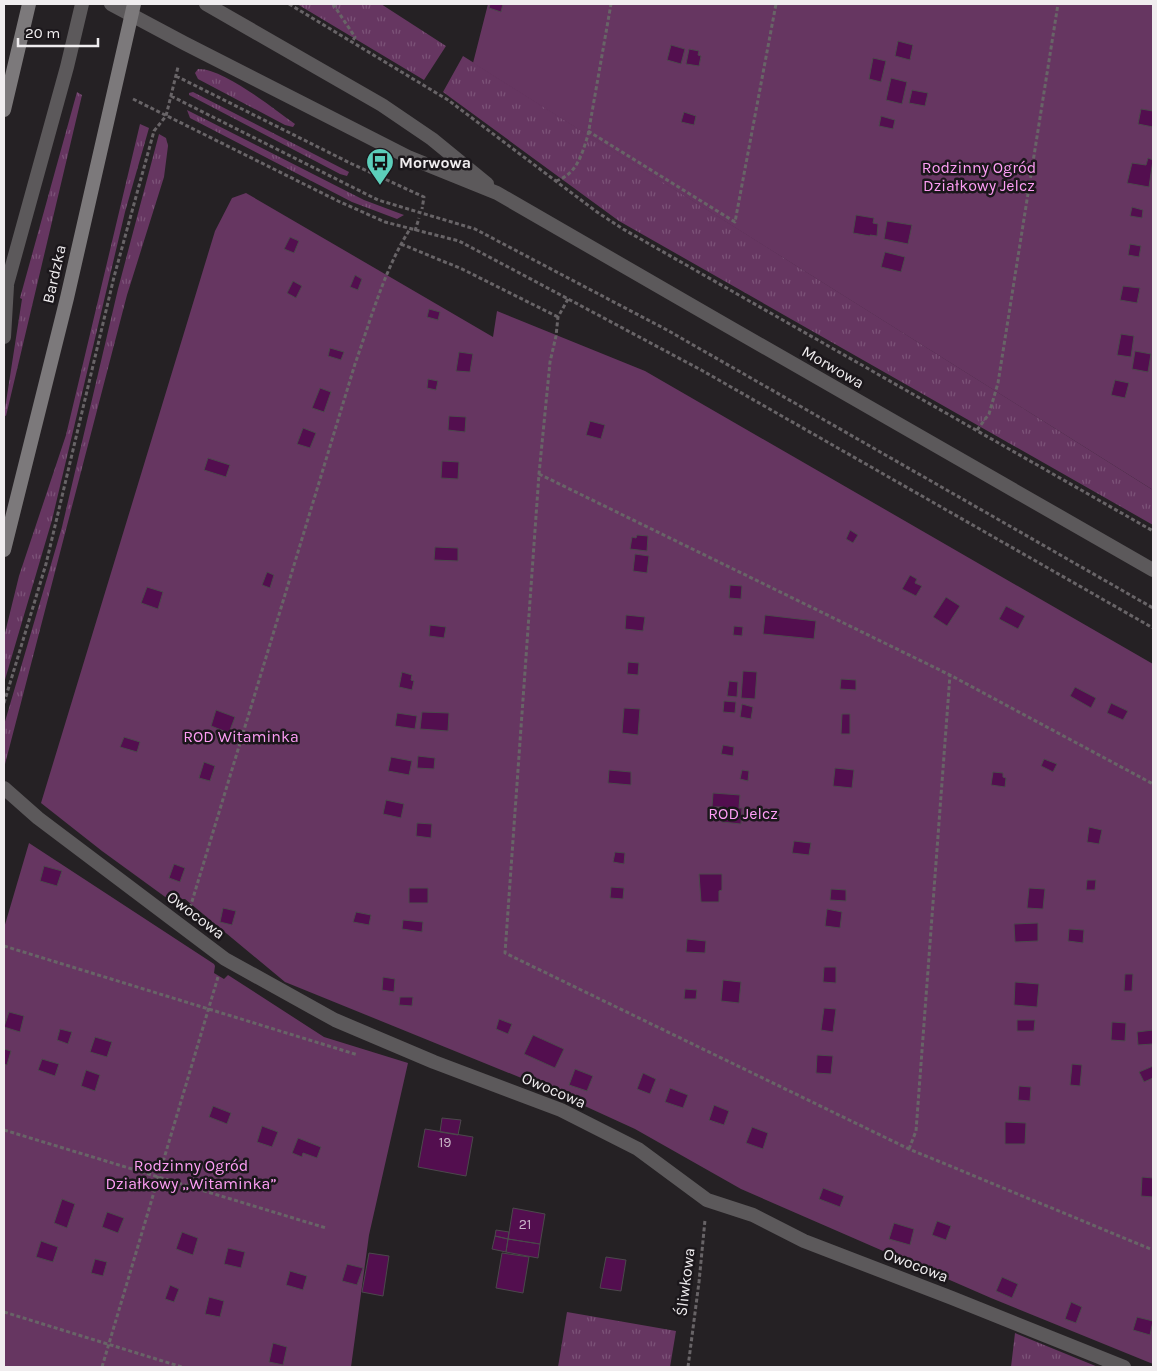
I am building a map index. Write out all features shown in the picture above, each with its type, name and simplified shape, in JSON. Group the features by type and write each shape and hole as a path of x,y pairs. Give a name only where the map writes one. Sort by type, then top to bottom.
{"main road":[{"path":"4,110 29,4"},
{"name":"Bardzka","path":"4,550 67,298 133,9"}],"street":[{"path":"4,337 5,290 67,67 82,4"},
{"name":"Morwowa","path":"111,4 133,9 408,157 497,193 1153,570"},
{"name":"Morwowa","path":"206,4 382,105 432,139 497,193"},
{"name":"Owocowa","path":"4,788 38,818 225,959 335,1020 434,1062 560,1110 638,1149 707,1200 753,1215 804,1241 1124,1367"}],"path":[{"path":"289,4 448,100 597,212 623,229 1153,531"},
{"path":"333,4 355,38 352,42"},
{"path":"555,181 565,178 576,167 584,148 611,4"},
{"path":"588,131 735,222 776,4"},
{"path":"977,430 989,414 998,383 1058,4"},
{"path":"4,703 46,564 114,277 154,131 166,116 178,67"},
{"path":"176,76 352,164 424,197 422,209"},
{"path":"171,96 378,200 475,230 667,330 1153,608"},
{"path":"142,104 338,201 385,222 459,242 703,371 1153,628"},
{"path":"415,231 420,218"},
{"path":"192,904 355,364 387,275 410,229"},
{"path":"401,244 462,269 558,317"},
{"path":"568,299 558,317 550,362 505,952 908,1149 1153,1250"},
{"path":"540,474 950,675 1153,784"},
{"path":"908,1149 916,1131 950,675"},
{"path":"4,946 358,1055"},
{"path":"102,1367 218,976"},
{"path":"4,1130 326,1228"},
{"name":"Śliwkowa","path":"688,1367 707,1200"},
{"path":"4,1312 182,1367"}],"green space":[{"path":"297,4 381,4 446,46 424,80"},
{"name":"Rodzinny Ogród Działkowy Jelcz","path":"488,4 1153,4 1153,490 473,63"},
{"path":"463,56 1153,490 1153,525 619,221 443,92"},
{"path":"198,69 208,70 234,82 295,124 293,127 285,125 198,79 195,73"},
{"path":"77,92 82,95 6,416 4,415 22,299 20,298"},
{"path":"193,92 349,172 347,176 189,95 189,93"},
{"path":"187,110 364,200 404,215 397,219 352,202 190,118"},
{"path":"140,124 149,128 125,212 52,520 4,683 4,637 19,576 66,435"},
{"path":"159,134 166,138 168,146 164,177 127,295 4,768 4,725 62,527 118,289"},
{"name":"ROD Jelcz","path":"246,193 493,337 497,311 645,371 1153,664 1153,1364 991,1298 741,1189 635,1129 541,1086 285,982 185,899 168,899 102,851 41,803 215,231 232,198"},
{"name":"Rodzinny Ogród Działkowy „Witaminka”","path":"29,843 214,964 214,973 224,979 228,975 324,1037 408,1063 369,1235 351,1367 4,1367 4,928"},
{"path":"567,1312 676,1331 670,1367 558,1367"},
{"path":"1015,1333 1098,1367 1011,1367"}],"building":[{"path":"490,4 503,4 501,12 489,8"},
{"path":"898,41 913,45 910,60 895,56"},
{"path":"671,45 685,49 681,64 667,60"},
{"path":"689,49 699,51 698,55 701,56 699,66 686,64"},
{"path":"873,58 886,61 881,82 869,79"},
{"path":"891,78 907,82 902,104 886,100"},
{"path":"912,90 928,93 925,106 909,103"},
{"path":"1141,109 1153,111 1153,127 1138,124"},
{"path":"684,112 696,116 694,125 681,122"},
{"path":"881,116 895,120 893,129 879,126"},
{"path":"1148,158 1153,160 1149,187 1127,183 1132,163 1146,165"},
{"path":"1132,207 1143,210 1142,218 1130,216"},
{"path":"856,215 874,218 873,223 878,224 877,236 853,233"},
{"path":"887,221 912,225 908,244 884,239"},
{"path":"290,237 299,241 294,253 284,249"},
{"path":"1130,244 1141,246 1139,257 1128,255"},
{"path":"885,252 905,257 901,272 881,267"},
{"path":"355,275 362,279 358,290 350,287"},
{"path":"293,281 302,286 296,298 287,293"},
{"path":"1123,286 1140,288 1137,303 1120,300"},
{"path":"429,309 440,312 438,320 427,317"},
{"path":"1121,334 1134,336 1131,357 1117,355"},
{"path":"330,348 344,352 341,360 328,356"},
{"path":"1135,351 1151,354 1148,372 1132,369"},
{"path":"459,352 473,354 470,372 456,371"},
{"path":"428,379 438,381 436,390 427,388"},
{"path":"1115,380 1129,383 1125,398 1111,395"},
{"path":"320,388 331,392 324,412 312,408"},
{"path":"449,416 466,417 465,432 448,430"},
{"path":"590,421 605,425 601,439 586,435"},
{"path":"303,428 316,433 310,448 297,444"},
{"path":"208,458 230,465 226,477 204,470"},
{"path":"442,461 459,462 458,479 441,478"},
{"path":"850,530 858,535 853,543 846,539"},
{"path":"637,535 648,536 647,551 630,549 632,537 636,538"},
{"path":"435,547 458,548 458,561 434,560"},
{"path":"635,554 649,556 647,573 633,571"},
{"path":"267,572 274,575 270,588 262,585"},
{"path":"910,575 917,579 915,583 922,586 916,596 902,589"},
{"path":"730,585 742,586 741,599 729,598"},
{"path":"147,587 163,592 158,609 141,603"},
{"path":"946,597 960,606 947,626 933,617"},
{"path":"1006,606 1025,616 1018,629 999,619"},
{"path":"626,615 645,617 643,631 625,629"},
{"path":"765,615 816,621 814,639 763,634"},
{"path":"430,625 446,627 444,638 429,636"},
{"path":"734,626 743,627 742,636 733,635"},
{"path":"628,662 639,663 638,675 627,674"},
{"path":"743,671 757,672 755,699 741,698"},
{"path":"402,672 412,675 411,680 414,681 412,690 399,687"},
{"path":"841,679 856,680 856,690 840,689"},
{"path":"729,681 738,682 737,697 727,696"},
{"path":"1075,687 1096,698 1091,708 1070,696"},
{"path":"724,701 736,702 735,713 723,712"},
{"path":"1111,703 1128,711 1123,720 1107,713"},
{"path":"742,704 753,707 751,719 740,717"},
{"path":"624,708 640,709 638,735 622,733"},
{"path":"216,710 235,717 229,733 211,726"},
{"path":"422,712 449,713 448,731 420,729"},
{"path":"397,713 417,716 415,729 395,726"},
{"path":"842,714 850,714 850,734 841,734"},
{"path":"124,737 140,742 137,752 120,747"},
{"path":"723,745 734,747 733,756 721,754"},
{"path":"418,756 435,758 434,769 417,768"},
{"path":"391,757 412,761 409,775 388,771"},
{"path":"1044,759 1057,764 1053,772 1041,766"},
{"path":"204,762 215,766 210,781 199,778"},
{"path":"835,768 854,770 852,788 833,786"},
{"path":"609,770 631,772 631,785 608,783"},
{"path":"742,770 749,771 748,781 740,779"},
{"path":"993,772 1003,773 1003,777 1006,778 1005,787 991,785"},
{"path":"713,793 740,795 739,808 742,808 741,824 722,822 723,807 712,807"},
{"path":"386,800 404,804 401,818 383,814"},
{"path":"417,823 432,824 431,838 416,836"},
{"path":"1089,827 1102,830 1099,844 1087,842"},
{"path":"794,841 811,843 809,855 792,853"},
{"path":"615,852 625,853 624,864 613,862"},
{"path":"174,864 185,868 180,882 169,878"},
{"path":"44,866 62,871 57,886 40,881"},
{"path":"699,874 722,874 722,890 719,891 719,902 701,902"},
{"path":"1087,880 1096,880 1095,890 1086,890"},
{"path":"611,887 624,888 623,899 610,898"},
{"path":"409,888 428,888 428,903 409,903"},
{"path":"1029,888 1045,889 1043,909 1027,908"},
{"path":"831,889 846,890 846,901 830,900"},
{"path":"223,908 236,911 232,925 220,922"},
{"path":"827,909 842,912 840,928 825,926"},
{"path":"356,912 371,915 369,925 353,922"},
{"path":"403,920 423,922 422,932 402,929"},
{"path":"1038,923 1038,941 1015,942 1014,924"},
{"path":"1069,929 1084,930 1083,943 1068,941"},
{"path":"687,939 706,941 705,953 686,952"},
{"path":"824,967 836,967 836,983 823,982"},
{"path":"1125,974 1133,974 1132,991 1124,991"},
{"path":"383,977 395,979 394,992 382,990"},
{"path":"723,980 741,982 739,1003 721,1001"},
{"path":"1015,982 1039,984 1037,1007 1014,1005"},
{"path":"685,989 697,990 696,999 684,999"},
{"path":"400,997 413,997 412,1006 399,1005"},
{"path":"824,1008 836,1009 833,1032 821,1030"},
{"path":"9,1012 24,1016 20,1032 4,1027"},
{"path":"499,1019 512,1024 508,1034 496,1029"},
{"path":"1017,1020 1035,1020 1034,1031 1017,1031"},
{"path":"1112,1022 1126,1023 1125,1041 1111,1040"},
{"path":"60,1029 72,1032 68,1044 57,1040"},
{"path":"1153,1030 1153,1044 1138,1045 1137,1032"},
{"path":"533,1035 564,1049 555,1068 524,1054"},
{"path":"95,1037 112,1042 107,1057 90,1052"},
{"path":"4,1049 11,1051 7,1065 4,1064"},
{"path":"817,1055 833,1056 831,1074 816,1073"},
{"path":"42,1059 59,1064 55,1076 38,1070"},
{"path":"1072,1064 1082,1065 1080,1086 1070,1085"},
{"path":"1153,1066 1153,1078 1144,1082 1139,1072"},
{"path":"575,1069 593,1076 587,1091 569,1085"},
{"path":"86,1070 100,1075 95,1091 81,1086"},
{"path":"643,1073 656,1079 650,1094 637,1089"},
{"path":"1019,1086 1031,1087 1030,1101 1018,1100"},
{"path":"670,1088 688,1095 683,1108 665,1102"},
{"path":"714,1105 729,1111 724,1125 709,1120"},
{"path":"213,1106 231,1113 227,1124 209,1117"},
{"path":"442,1118 461,1120 458,1135 440,1132"},
{"path":"1005,1122 1026,1123 1025,1144 1005,1144"},
{"path":"262,1126 278,1132 272,1147 257,1142"},
{"path":"752,1127 768,1133 763,1149 746,1143"},
{"path":"425,1129 473,1137 466,1176 418,1167"},
{"path":"298,1138 321,1147 317,1158 303,1153 302,1157 292,1153"},
{"path":"1142,1177 1153,1178 1153,1197 1141,1196"},
{"path":"823,1188 844,1196 840,1207 819,1199"},
{"path":"62,1199 75,1204 67,1228 54,1223"},
{"path":"513,1208 545,1214 540,1244 508,1239"},
{"path":"107,1212 124,1218 118,1233 102,1227"},
{"path":"937,1221 951,1226 946,1240 932,1235"},
{"path":"894,1223 914,1229 910,1245 889,1239"},
{"path":"496,1230 509,1232 508,1239 495,1236"},
{"path":"182,1232 198,1238 193,1255 176,1249"},
{"path":"495,1236 508,1239 506,1252 492,1249"},
{"path":"508,1239 540,1244 538,1258 506,1252"},
{"path":"41,1241 58,1247 53,1262 36,1257"},
{"path":"228,1248 245,1252 241,1268 224,1264"},
{"path":"369,1253 389,1256 383,1296 362,1292"},
{"path":"502,1253 529,1257 523,1293 496,1288"},
{"path":"606,1257 626,1260 621,1291 600,1288"},
{"path":"95,1259 107,1262 103,1276 91,1273"},
{"path":"347,1264 363,1268 357,1285 342,1281"},
{"path":"290,1271 307,1276 303,1290 286,1285"},
{"path":"1002,1277 1018,1284 1012,1298 996,1291"},
{"path":"170,1285 179,1289 174,1302 165,1299"},
{"path":"209,1297 224,1301 220,1317 205,1314"},
{"path":"1071,1302 1082,1307 1076,1323 1065,1319"},
{"path":"1137,1317 1153,1321 1150,1335 1133,1330"},
{"path":"273,1343 287,1347 283,1365 269,1362"}],"place":[{"name":"Morwowa","path":"380,186"}],"park label":[{"name":"ROD Witaminka","path":"241,736"}]}
